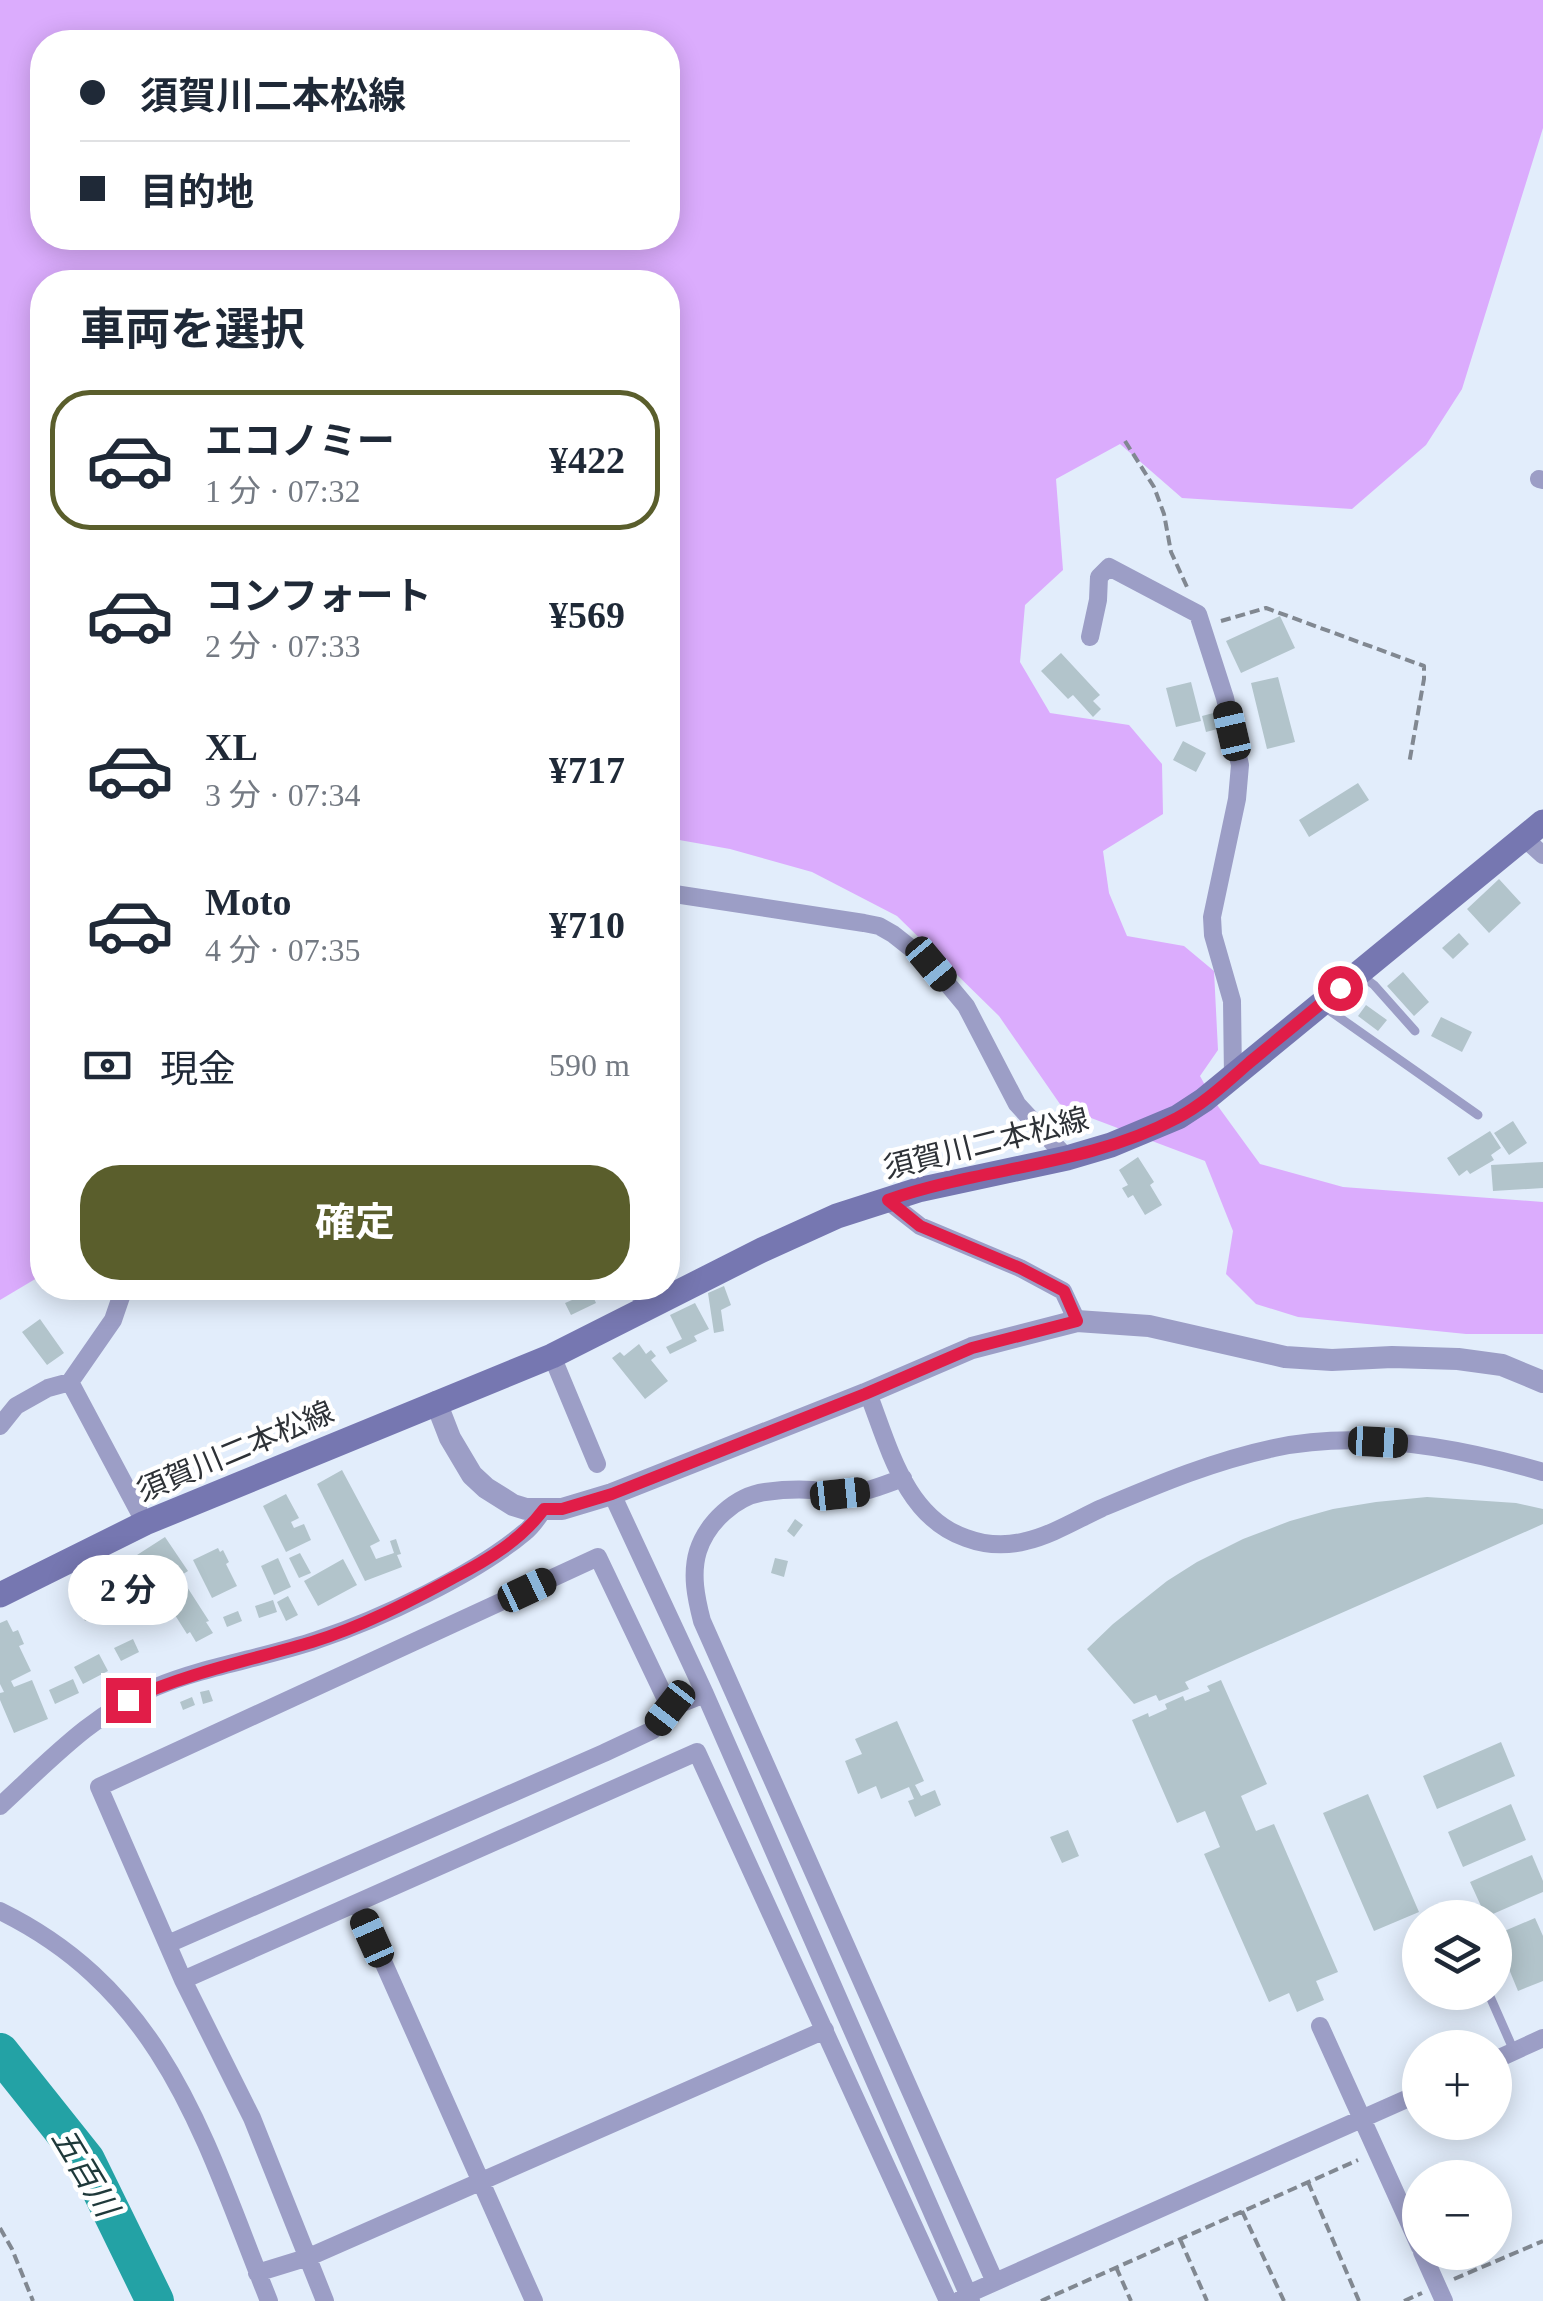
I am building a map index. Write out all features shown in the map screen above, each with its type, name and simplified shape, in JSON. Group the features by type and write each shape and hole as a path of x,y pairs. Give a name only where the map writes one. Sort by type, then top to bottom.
{"main road":[{"name":"須賀川二本松線","path":"680,1282 822,1223 918,1190 1067,1158 1178,1118 1359,973 1537,839"},
{"name":"須賀川二本松線","path":"0,1596 145,1523 552,1356 639,1300"}],"street":[{"path":"1090,638 1099,576 1109,567 1200,620 1225,698 1240,765 1237,798 1212,917 1213,936 1232,1001 1233,1077"},
{"path":"680,896 864,923 893,934 931,964 966,1006 1017,1104 1067,1158"},
{"path":"888,1200 920,1226 1064,1291 1077,1321"},
{"path":"0,1426 16,1406 48,1388 70,1382 113,1320 120,1300"},
{"path":"436,1402 450,1438 472,1475 486,1488 526,1509 562,1509 612,1494 972,1348 1077,1321 1149,1326 1285,1358 1392,1357 1502,1364 1543,1382"},
{"path":"552,1356 597,1464"},
{"path":"70,1382 145,1523"},
{"path":"868,1393 903,1478 920,1507 944,1528 968,1539 998,1544 1028,1541 1196,1469 1279,1446 1346,1440 1414,1444 1506,1460 1543,1472"},
{"path":"903,1478 850,1494 812,1490 762,1492 729,1508 698,1549 696,1600 995,2282"},
{"path":"612,1494 704,1694 965,2299 995,2282 1402,2102"},
{"path":"0,1806 74,1737 128,1700 158,1686 316,1640 372,1618 479,1564 528,1530 544,1509"},
{"path":"325,2301 252,2118 183,1980 99,1787 598,1557 670,1708"},
{"path":"168,1944 604,1753 653,1730 670,1708 704,1694"},
{"path":"183,1980 697,1752 948,2301"},
{"path":"357,1903 534,2301"},
{"path":"0,1911 64,1948 89,1968 152,2040 221,2174 269,2301"},
{"path":"1320,2026 1402,2209"},
{"path":"257,2272 309,2257 825,2030"},
{"path":"1514,2051 1543,2038"},
{"path":"1430,2270 1441,2293"}],"lane":[{"path":"1359,973 1415,1032"},
{"path":"1320,1004 1478,1114"},
{"path":"1496,2010 1514,2051"}],"path":[{"path":"1126,441 1154,487 1171,552 1200,620 1266,608 1424,666 1409,764"},
{"path":"1041,2301 1376,2152"},
{"path":"1308,2182 1359,2301"},
{"path":"1242,2211 1284,2301"},
{"path":"0,2228 32,2301"},
{"path":"1180,2239 1207,2301"},
{"path":"1404,2301 1441,2293 1543,2241"},
{"path":"1116,2267 1132,2301"}],"shaded area":[{"path":"0,0 1543,0 1543,128 1462,389 1426,445 1352,509 1182,498 1120,444 1056,479 1063,570 1025,605 1020,662 1050,713 1129,725 1162,764 1163,814 1103,851 1109,893 1127,936 1184,946 1214,971 1218,1050 1200,1076 1260,1164 1343,1187 1543,1202 1543,1334 1466,1334 1298,1317 1256,1304 1226,1274 1233,1231 1205,1161 1062,1107 999,1016 897,916 812,872 730,849 680,840 680,270 30,270 30,1282 0,1300"}],"building":[{"path":"1280,616 1295,648 1241,673 1226,641"},
{"path":"1061,653 1100,695 1093,701 1101,709 1093,717 1073,695 1068,699 1041,671"},
{"path":"1278,677 1295,742 1267,749 1251,683"},
{"path":"1191,682 1201,721 1176,727 1166,688"},
{"path":"1221,711 1225,727 1206,732 1202,716"},
{"path":"1183,741 1206,753 1196,772 1173,760"},
{"path":"1358,783 1369,800 1309,837 1299,820"},
{"path":"1499,879 1521,903 1489,933 1467,909"},
{"path":"1459,933 1469,944 1453,959 1442,948"},
{"path":"1403,972 1429,1002 1414,1016 1387,986"},
{"path":"1366,1005 1387,1020 1378,1031 1358,1016"},
{"path":"1441,1017 1472,1032 1462,1052 1431,1036"},
{"path":"1513,1121 1527,1143 1509,1155 1494,1133"},
{"path":"1490,1131 1501,1148 1491,1155 1494,1160 1459,1176 1447,1158"},
{"path":"1138,1157 1154,1182 1150,1185 1162,1205 1145,1215 1133,1195 1128,1198 1122,1188 1128,1185 1119,1170"},
{"path":"1543,1162 1543,1188 1493,1191 1491,1165"},
{"path":"724,1286 731,1305 721,1310 724,1331 714,1333 708,1293"},
{"path":"595,1300 596,1303 571,1315 565,1303"},
{"path":"695,1303 709,1329 694,1336 697,1341 670,1354 666,1347 682,1339 670,1315"},
{"path":"40,1319 64,1353 47,1365 22,1332"},
{"path":"639,1344 646,1354 651,1350 656,1356 651,1360 668,1381 645,1399 612,1358 620,1352 624,1356"},
{"path":"342,1470 380,1541 370,1546 376,1559 394,1553 390,1541 396,1539 402,1567 365,1581 317,1484"},
{"path":"286,1494 299,1518 291,1522 294,1528 304,1524 311,1540 286,1552 263,1506"},
{"path":"1427,1497 1516,1503 1543,1509 1543,1524 1185,1682 1189,1689 1159,1701 1156,1695 1134,1704 1087,1649 1167,1581 1243,1539 1333,1509"},
{"path":"795,1519 803,1525 794,1537 787,1531"},
{"path":"165,1537 188,1571 180,1576 213,1633 196,1642 137,1555"},
{"path":"218,1548 229,1562 226,1564 237,1586 212,1598 193,1560"},
{"path":"300,1553 311,1573 299,1578 289,1558"},
{"path":"278,1558 291,1587 274,1595 261,1566"},
{"path":"775,1558 788,1561 784,1577 771,1573"},
{"path":"343,1559 357,1585 318,1606 304,1581"},
{"path":"288,1596 298,1615 286,1621 277,1602"},
{"path":"273,1600 277,1612 259,1618 255,1606"},
{"path":"89,1607 94,1617 85,1621 80,1611"},
{"path":"238,1611 242,1621 227,1627 223,1617"},
{"path":"7,1620 13,1632 18,1630 24,1644 19,1646 31,1671 11,1681 14,1687 32,1680 48,1719 14,1733 0,1700 0,1693 4,1692 0,1684 0,1623"},
{"path":"133,1639 139,1652 121,1661 114,1648"},
{"path":"99,1654 108,1671 83,1684 74,1667"},
{"path":"73,1679 79,1693 55,1704 49,1690"},
{"path":"1221,1680 1267,1784 1241,1796 1256,1831 1274,1824 1338,1972 1316,1981 1324,2000 1297,2012 1289,1993 1269,2002 1204,1854 1220,1847 1205,1811 1177,1823 1132,1720 1167,1709 1165,1704 1183,1696 1185,1701 1210,1691 1207,1686"},
{"path":"209,1690 213,1701 203,1704 200,1692"},
{"path":"192,1697 195,1705 183,1710 180,1702"},
{"path":"897,1721 924,1781 915,1785 921,1796 935,1790 941,1805 915,1817 908,1801 914,1799 909,1787 881,1799 876,1786 858,1794 845,1761 862,1754 855,1739"},
{"path":"1501,1742 1515,1776 1437,1809 1423,1776"},
{"path":"1368,1794 1414,1900 1402,1900 1402,1919 1374,1931 1323,1813"},
{"path":"1511,1804 1526,1840 1463,1867 1448,1832"},
{"path":"1068,1830 1079,1856 1062,1863 1050,1837"},
{"path":"1532,1855 1543,1881 1543,1892 1512,1906 1512,1900 1478,1900 1470,1882"},
{"path":"1535,1918 1543,1936 1543,1981 1518,1991 1512,1976 1512,1928"}],"waterway":[{"name":"五百川","path":"0,2052 86,2160 155,2301"}],"route":[{"path":"128,1700 158,1686 316,1640 372,1618 479,1564 528,1530 544,1509 562,1509 612,1494 972,1348 1077,1321 1064,1291 920,1226 888,1200 1067,1158 1178,1118 1340,988"}]}
